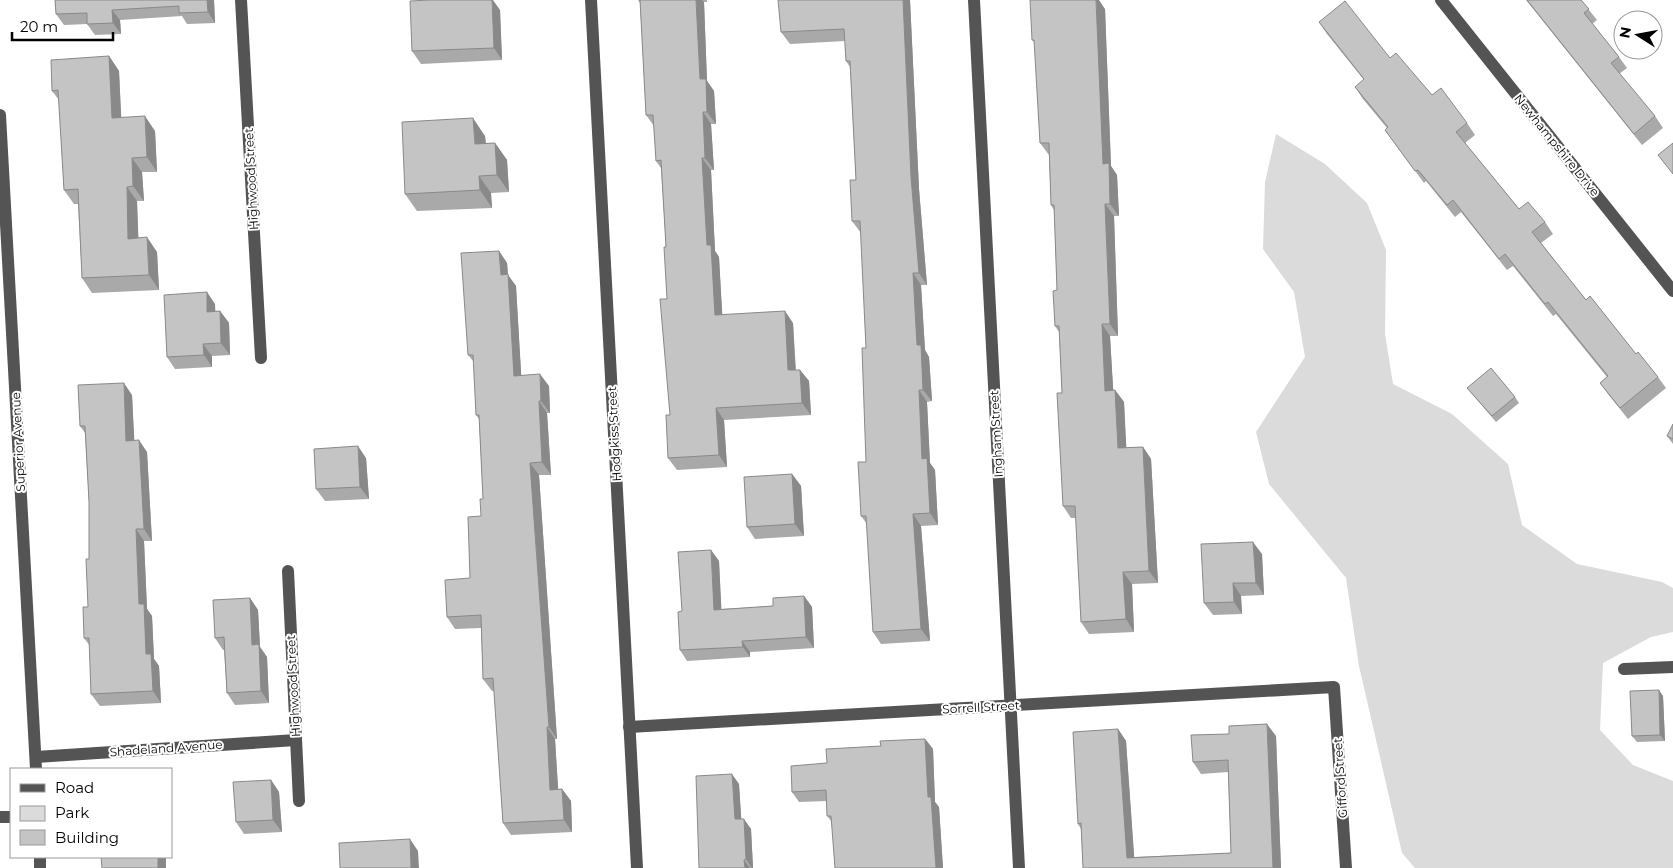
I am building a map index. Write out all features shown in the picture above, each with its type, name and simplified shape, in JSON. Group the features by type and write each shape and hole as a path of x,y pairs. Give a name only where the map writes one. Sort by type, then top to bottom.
{"street":[{"name":"Highwood Street","path":"241,0 261,358"},
{"name":"Hodgkiss Street","path":"591,0 637,868"},
{"name":"Ingham Street","path":"974,0 1019,868"},
{"name":"Newhampshire Drive","path":"1441,0 1673,290"},
{"name":"Superior Avenue","path":"0,115 36,763"},
{"name":"Highwood Street","path":"288,572 299,801"},
{"path":"1624,669 1673,666"},
{"name":"Sorrell Street","path":"629,727 1334,687"},
{"name":"Gifford Street","path":"1334,687 1346,868"},
{"name":"Shadeland Avenue","path":"36,763 296,740"}],"green space":[{"path":"1276,134 1325,164 1367,203 1386,250 1385,334 1393,384 1452,414 1508,464 1522,525 1577,564 1662,582 1673,588 1673,632 1651,637 1603,663 1600,730 1633,765 1673,781 1673,868 1415,868 1402,853 1359,666 1346,578 1269,484 1256,432 1305,357 1294,292 1263,249 1265,182"}],"building":[{"path":"55,0 207,0 208,12 179,13 179,6 112,10 113,23 87,24 87,13 56,14"},
{"path":"492,0 494,48 412,51 410,1"},
{"path":"640,0 696,0 700,79 706,79 707,112 703,112 705,158 702,158 707,245 711,245 715,315 785,311 788,370 800,370 802,403 716,408 719,455 668,458 666,415 670,415 660,299 667,299 661,160 656,161 653,115 646,115"},
{"path":"778,0 903,0 911,177 919,273 913,273 917,345 921,345 923,390 919,390 922,459 927,458 930,513 913,514 921,629 873,632 866,516 861,516 858,462 866,462 862,348 866,348 860,221 852,221 850,180 856,180 850,61 846,61 844,29 781,32"},
{"path":"1030,0 1096,0 1103,164 1109,163 1110,204 1105,204 1110,324 1102,324 1105,391 1115,390 1118,448 1143,447 1149,571 1123,572 1126,619 1081,622 1075,506 1063,506 1057,393 1062,393 1059,326 1055,326 1053,291 1057,290 1054,205 1051,205 1049,143 1040,143"},
{"path":"1527,0 1581,0 1589,9 1584,13 1613,49 1613,60 1615,60 1611,63 1655,116 1634,134"},
{"path":"1345,1 1390,58 1396,53 1432,95 1441,88 1467,123 1456,132 1519,209 1528,202 1545,222 1532,232 1586,300 1590,296 1636,354 1638,352 1658,377 1620,408 1600,383 1608,376 1548,302 1545,304 1505,254 1499,259 1453,200 1447,205 1418,170 1415,171 1385,130 1388,127 1355,87 1364,79 1319,22"},
{"path":"109,56 112,118 145,116 147,157 132,158 133,186 127,187 128,239 147,237 149,275 82,278 78,189 64,190 58,90 52,91 51,60"},
{"path":"473,118 475,144 495,143 497,175 479,176 480,190 405,194 402,122"},
{"path":"1673,143 1673,174 1658,155"},
{"path":"499,251 501,275 508,274 514,376 540,374 541,401 539,401 542,462 530,463 549,727 547,727 550,790 562,789 564,820 503,823 493,678 483,679 481,615 447,617 445,580 470,578 468,517 481,516 480,499 483,499 479,415 476,415 473,355 468,355 461,253"},
{"path":"207,292 207,312 220,311 221,343 203,344 204,355 167,357 164,295"},
{"path":"1491,368 1515,397 1492,416 1467,388"},
{"path":"124,383 126,441 139,440 144,529 136,529 139,604 144,604 146,654 151,654 153,691 91,694 89,638 84,638 83,607 88,607 86,559 89,559 89,502 85,426 80,426 78,385"},
{"path":"1673,424 1673,439 1667,436"},
{"path":"358,446 360,487 316,489 314,449"},
{"path":"792,474 795,524 747,527 744,477"},
{"path":"1253,542 1256,583 1233,583 1234,602 1204,603 1201,544"},
{"path":"711,550 714,610 773,606 773,598 804,596 806,637 742,641 743,647 680,650 678,612 682,611 678,552"},
{"path":"250,598 252,645 259,644 261,691 227,693 224,637 215,638 213,600"},
{"path":"1659,690 1660,735 1632,736 1630,691"},
{"path":"1267,724 1273,868 1083,868 1081,823 1078,824 1073,732 1118,729 1127,858 1231,853 1228,760 1193,762 1191,735 1229,734 1229,726"},
{"path":"925,739 928,797 931,797 936,868 835,868 831,816 827,816 826,790 792,792 791,766 827,763 826,749 881,746 880,741"},
{"path":"732,774 735,819 744,819 745,868 699,868 696,776"},
{"path":"271,780 273,820 236,822 233,782"},
{"path":"410,839 411,868 340,868 339,843"},
{"path":"101,858 158,858 158,868 102,868"}]}
